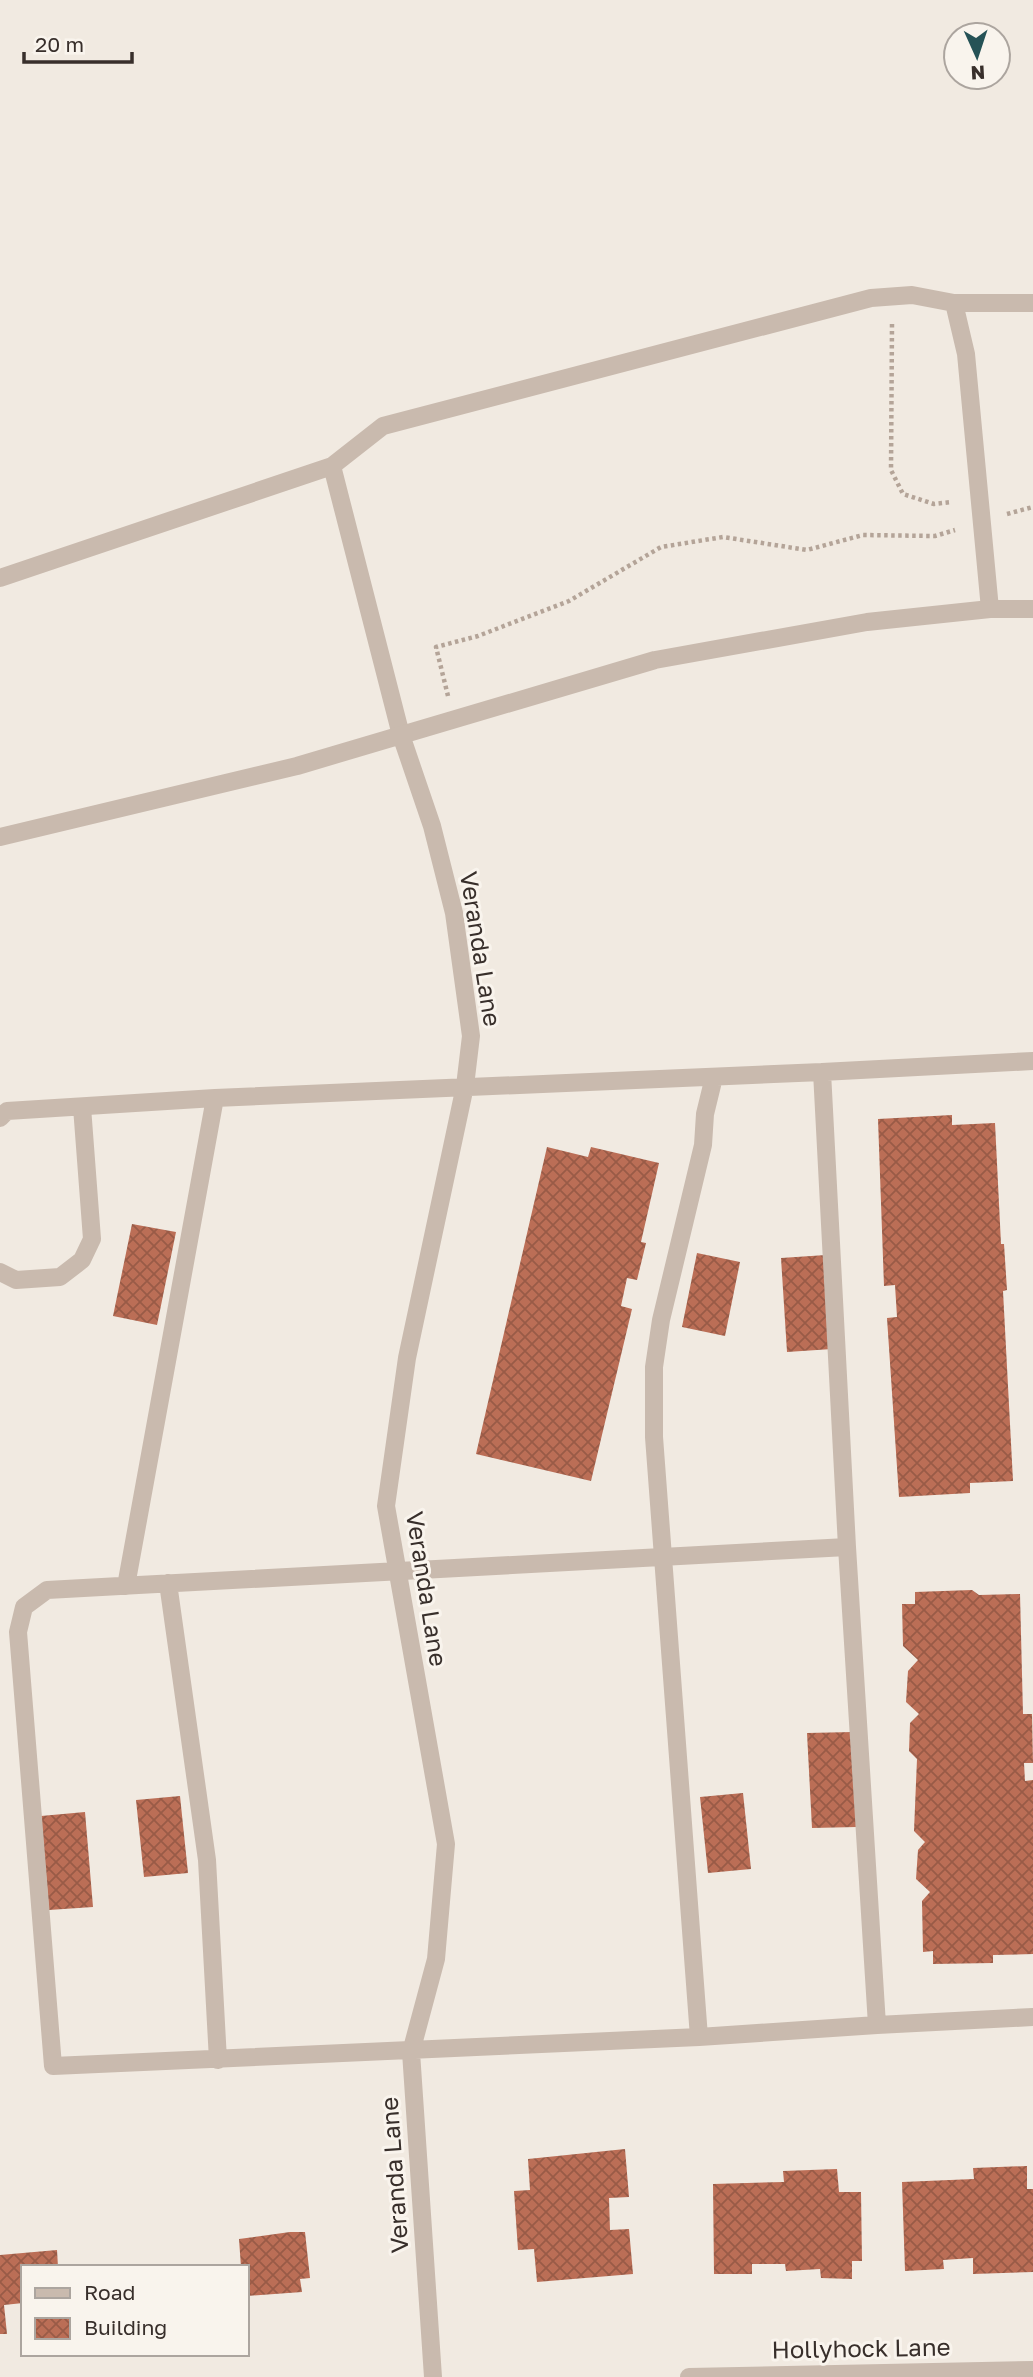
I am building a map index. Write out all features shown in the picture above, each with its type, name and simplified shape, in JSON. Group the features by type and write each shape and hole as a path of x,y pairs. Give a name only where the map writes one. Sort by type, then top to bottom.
{"street":[{"path":"0,578 332,466 383,426 871,298 912,295 954,303 1033,303"},
{"path":"954,303 967,354 990,609"},
{"name":"Veranda Lane","path":"332,466 401,735 432,826 454,913 471,1036 465,1086 407,1358 386,1506 446,1844 436,1959 411,2052 433,2377"},
{"path":"0,837 193,792 401,735 655,660 867,622 990,609 1033,609"},
{"path":"0,1118 7,1111 215,1098 1033,1061"},
{"path":"821,1072 877,2025"},
{"path":"699,2036 653,1437 654,1367 661,1320 703,1145 705,1114 714,1077"},
{"path":"126,1586 215,1098"},
{"path":"0,1272 16,1280 60,1277 82,1260 92,1239 82,1107"},
{"path":"847,1547 47,1590 24,1607 18,1632 53,2066 411,2052 1033,2017"},
{"path":"168,1583 207,1860 218,2060"},
{"name":"Hollyhock Lane","path":"689,2377 1033,2370"}],"path":[{"path":"892,324 891,470 903,495 934,504 980,500"},
{"path":"878,325 905,324"},
{"path":"454,719 436,647 478,636 569,601 661,547 723,537 807,550 863,535 934,536 982,521"}],"building":[{"path":"952,1115 952,1125 995,1123 1001,1244 1004,1244 1007,1290 1003,1291 1013,1481 970,1483 970,1493 899,1497 887,1318 897,1317 895,1285 884,1286 878,1119"},
{"path":"547,1147 588,1157 591,1147 659,1163 641,1242 646,1243 637,1280 627,1278 621,1306 632,1309 591,1481 476,1454"},
{"path":"132,1224 176,1232 157,1325 113,1316"},
{"path":"697,1253 740,1262 725,1336 682,1327"},
{"path":"826,1255 832,1349 787,1352 781,1258"},
{"path":"972,1590 979,1595 1020,1594 1023,1714 1032,1714 1033,1763 1024,1763 1025,1781 1033,1780 1033,1954 993,1955 993,1963 933,1964 933,1951 923,1952 922,1901 930,1892 916,1879 918,1850 925,1842 914,1831 917,1759 909,1751 910,1723 919,1714 906,1702 908,1671 918,1660 903,1646 902,1604 915,1604 915,1592"},
{"path":"853,1732 857,1827 812,1828 807,1733"},
{"path":"743,1793 751,1869 708,1873 700,1797"},
{"path":"180,1796 188,1873 144,1877 136,1800"},
{"path":"85,1812 93,1907 49,1910 41,1816"},
{"path":"625,2149 629,2197 609,2198 610,2230 629,2229 633,2274 537,2282 534,2249 518,2250 514,2191 530,2190 528,2159"},
{"path":"1027,2166 1027,2189 1033,2189 1033,2272 973,2274 973,2258 943,2260 944,2269 905,2271 902,2182 974,2179 973,2168"},
{"path":"837,2169 839,2192 861,2192 862,2261 852,2261 852,2279 821,2278 820,2269 786,2271 785,2264 752,2264 752,2274 714,2274 713,2184 784,2182 783,2171"},
{"path":"305,2232 310,2278 300,2279 302,2292 248,2296 248,2265 241,2265 239,2239"},
{"path":"57,2250 58,2265 21,2265 21,2303 4,2305 7,2334 0,2334 0,2255"}]}
